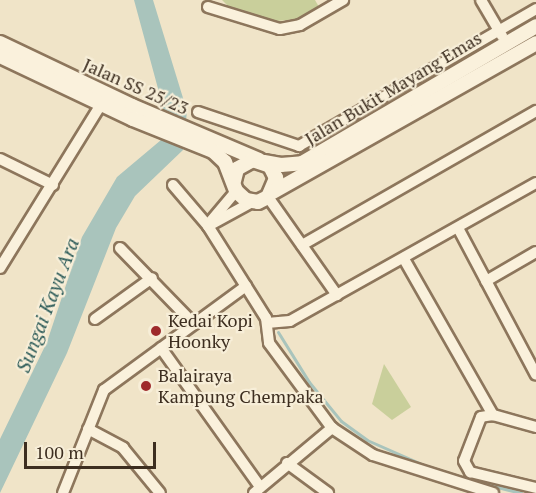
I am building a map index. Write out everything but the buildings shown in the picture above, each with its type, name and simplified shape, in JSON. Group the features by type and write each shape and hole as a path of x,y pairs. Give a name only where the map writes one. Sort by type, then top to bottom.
{"main road":[{"name":"Jalan Bukit Mayang Emas","path":"262,161 282,165 302,163 502,37 536,26"},
{"name":"Jalan SS 25/23","path":"0,43 117,99 133,112"},
{"name":"Jalan Bukit Mayang Emas","path":"271,194 536,43"},
{"name":"Jalan SS 25/23","path":"0,56 102,103 133,112 205,142 262,161"},
{"path":"102,103 117,99"},
{"name":"Jalan SS 25/23","path":"205,142 225,162 235,186"},
{"path":"262,161 276,178 271,194 252,202 235,186 242,164 262,161"}],"street":[{"path":"211,20 208,3 280,29 300,25 325,4 343,0"},
{"path":"481,0 502,37"},
{"path":"198,112 299,146 502,37 536,9"},
{"path":"0,268 102,103"},
{"path":"302,245 536,111"},
{"path":"0,159 53,185"},
{"path":"267,323 290,321 536,183"},
{"path":"173,185 208,226 267,323 265,336 269,343 332,428 373,454 493,493"},
{"path":"208,226 235,186"},
{"path":"271,194 302,245 337,295"},
{"path":"208,226 252,202"},
{"path":"458,228 536,375"},
{"path":"120,248 194,324"},
{"path":"486,281 536,252"},
{"path":"404,259 493,415"},
{"path":"95,319 152,279"},
{"path":"63,493 104,390 246,286"},
{"path":"161,348 257,490 332,428"},
{"path":"536,427 493,415 481,417 464,461 470,472 536,488"},
{"path":"88,429 123,448 160,493"},
{"path":"287,463 328,493"}],"green space":[{"path":"222,0 315,0 319,7 298,19 277,21 228,6"},
{"path":"384,364 411,407 392,420 372,404"}],"water":[{"path":"134,0 153,0 187,111 183,150 135,196 116,228 67,353 0,493 0,439 47,342 82,237 117,177 161,140 163,107"}],"waterway":[{"path":"278,332 309,382 341,421 367,440 435,470"},
{"path":"462,478 521,493"}],"place":[{"name":"Kedai Kopi Hoonky","path":"156,331"},
{"name":"Balairaya Kampung Chempaka","path":"146,386"}],"water label":[{"name":"Sungai Kayu Ara","path":"47,305"}]}
